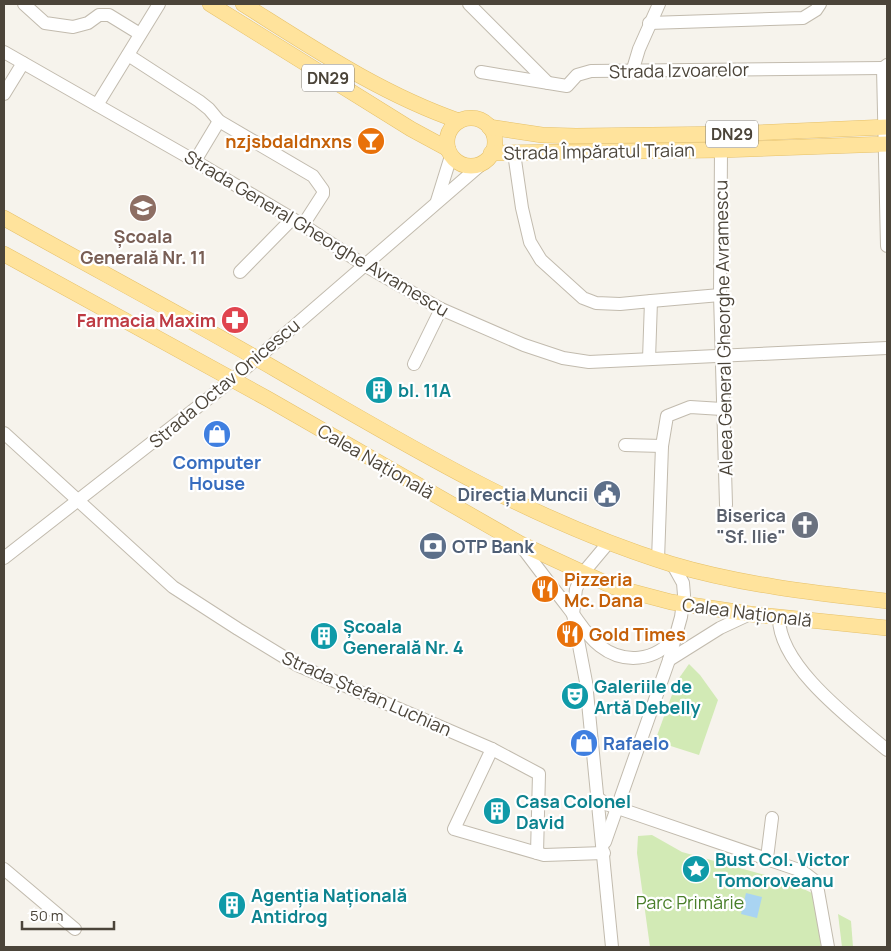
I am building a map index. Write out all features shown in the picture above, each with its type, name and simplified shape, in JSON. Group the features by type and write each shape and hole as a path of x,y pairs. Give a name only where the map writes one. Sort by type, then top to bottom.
{"main road":[{"name":"DN29","path":"210,4 449,152 464,165 473,166 488,157"},
{"name":"DN29","path":"243,4 343,67 385,90 460,121 475,119 488,127"},
{"path":"449,152 449,133 460,121"},
{"path":"488,127 494,141 488,157"},
{"name":"Strada Împăratul Traian","path":"488,127 542,135 576,136 728,134 886,127"},
{"name":"Strada Împăratul Traian","path":"488,157 514,153 721,150 886,144"},
{"name":"Calea Națională","path":"4,218 256,358 452,471 533,512 673,565 794,590 887,601"},
{"name":"Calea Națională","path":"4,254 232,380 519,543 583,573 631,593 684,604 750,614 887,628"}],"street":[{"path":"24,4 45,23 73,27 88,23 99,15 109,15 140,34"},
{"path":"97,105 159,4"},
{"path":"469,4 548,83"},
{"path":"634,69 649,23 658,4"},
{"path":"649,23 803,18 816,10 820,4"},
{"name":"Strada General Gheorghe Avramescu","path":"4,52 195,161 297,222 364,265 441,309 524,345 563,358 589,362 887,348"},
{"path":"128,55 199,101 219,121 314,176 323,190 323,194 297,222 240,272"},
{"path":"4,94 23,63"},
{"name":"Strada Izvoarelor","path":"481,72 567,86 577,75 591,71 885,66 887,246"},
{"path":"195,161 219,121"},
{"name":"Aleea General Gheorghe Avramescu","path":"721,150 720,295 726,505"},
{"path":"437,201 449,152"},
{"path":"514,153 522,208 530,242 541,260 583,298 596,302 620,304 720,295"},
{"name":"Strada Octav Onicescu","path":"4,558 232,380 488,157"},
{"path":"649,359 651,302"},
{"path":"414,364 441,309"},
{"path":"658,560 662,446 667,416 690,408 722,409"},
{"name":"Strada Ștefan Luchian","path":"4,433 173,587 238,629 297,665 492,749 528,767 540,777 538,853"},
{"path":"625,446 662,446"},
{"path":"609,542 583,573 576,589 573,614 586,682 612,947"},
{"path":"519,543 594,641 609,652 623,657 644,657 656,654 667,646 675,635"},
{"path":"603,850 669,660 684,604 683,582 673,565"},
{"path":"669,660 720,628 750,614"},
{"path":"778,617 781,634 810,683 887,750"},
{"path":"492,749 454,829 538,853 564,856 603,850"},
{"path":"598,798 615,812 635,814 802,871 815,881 828,947"},
{"path":"601,823 615,812"},
{"path":"767,858 772,818"},
{"path":"4,869 75,929"}],"green space":[{"path":"689,664 700,675 718,700 699,755 655,741 677,681"},
{"name":"Parc Primărie","path":"652,835 682,852 787,881 814,894 821,947 650,947 637,853 638,836"},
{"path":"838,914 851,921 853,947 842,947"}],"water":[{"path":"746,893 762,897 757,918 741,914"}],"place":[{"name":"nzjsbdaldnxns","path":"371,141"},
{"name":"Școala Generală Nr. 11","path":"143,208"},
{"name":"Farmacia Maxim","path":"235,320"},
{"name":"bl. 11A","path":"379,390"},
{"name":"Computer House","path":"217,434"},
{"name":"Direcția Muncii","path":"607,494"},
{"name":"Biserica \"Sf. Ilie\"","path":"805,525"},
{"name":"OTP Bank","path":"433,546"},
{"name":"Pizzeria Mc. Dana","path":"545,589"},
{"name":"Gold Times","path":"570,634"},
{"name":"Școala Generală Nr. 4","path":"324,636"},
{"name":"Galeriile de Artă Debelly","path":"575,696"},
{"name":"Rafaelo","path":"584,743"},
{"name":"Casa Colonel David","path":"497,811"},
{"name":"Bust Col. Victor Tomoroveanu","path":"696,869"},
{"name":"Agenția Națională Antidrog","path":"232,905"}]}
